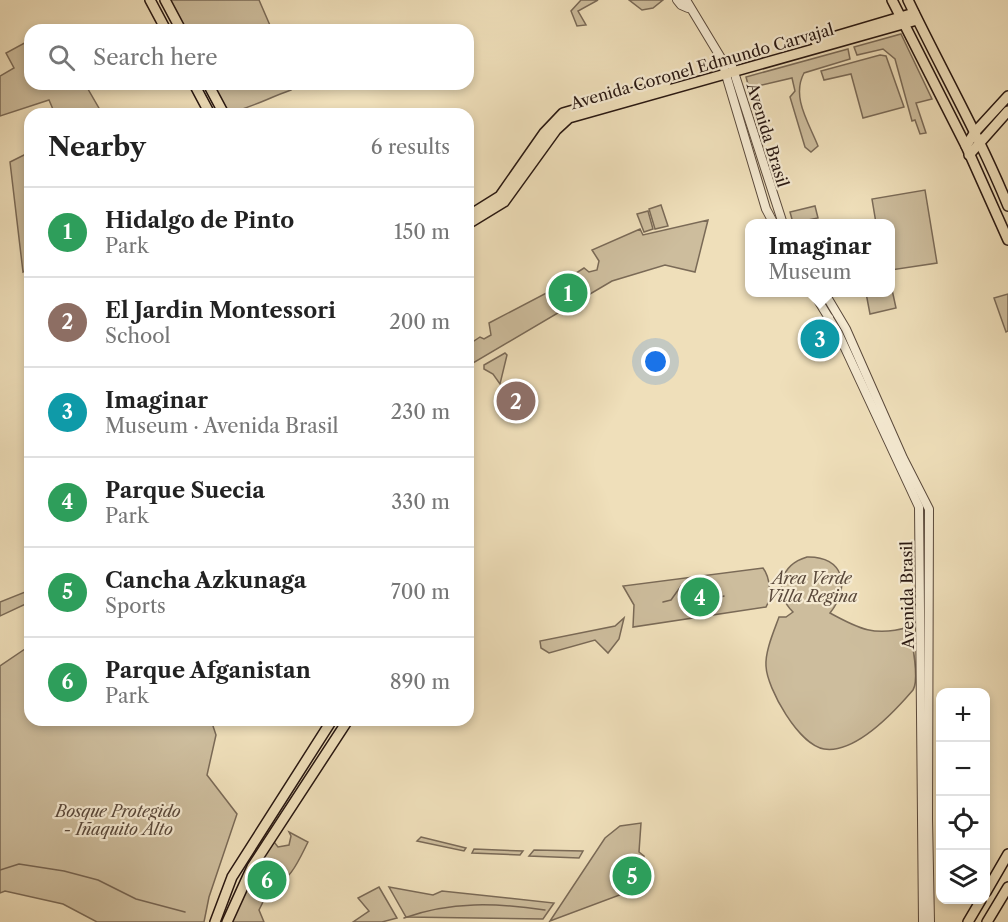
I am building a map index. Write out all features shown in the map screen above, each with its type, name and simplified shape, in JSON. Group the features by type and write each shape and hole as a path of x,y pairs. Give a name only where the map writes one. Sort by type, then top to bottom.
{"main road":[{"path":"150,0 163,24"},
{"path":"165,0 178,24"},
{"path":"891,0 967,151 1008,240"},
{"path":"908,0 981,143 1008,206"},
{"name":"Avenida Coronel Edmundo Carvajal","path":"474,212 500,196 544,133 563,113 915,17"},
{"name":"Avenida Coronel Edmundo Carvajal","path":"474,220 504,202 556,129 569,118 727,67"},
{"path":"197,90 207,108"},
{"path":"211,90 221,108"},
{"path":"967,151 975,132 1008,96"},
{"path":"967,151 981,143 1008,111"},
{"path":"215,922 236,870 328,726"},
{"path":"227,922 252,867 344,726"},
{"path":"990,885 1008,854"},
{"path":"987,922 1008,887"},
{"path":"968,922 979,904"}],"street":[{"name":"Avenida Brasil","path":"677,0 681,5 687,4 727,67 781,219"},
{"name":"Avenida Brasil","path":"727,67 766,209 771,219"},
{"name":"Avenida Brasil","path":"816,297 829,318 919,507 923,922"},
{"name":"Avenida Brasil","path":"827,297 846,329 903,458 929,509 930,922"},
{"path":"822,327 828,325 829,318"}],"green space":[{"path":"165,0 259,0 269,24 178,24"},
{"path":"581,0 598,0 578,11 586,25 577,26 571,11"},
{"path":"629,0 663,0 653,8 642,10"},
{"path":"901,34 932,99 916,103 926,133 920,134 915,120 912,121 895,59 883,49 857,55 854,47"},
{"path":"24,43 24,90 88,90 99,108 52,108 49,100 0,116 0,76 14,68 6,53"},
{"path":"848,49 850,59 804,73 800,82 800,101 818,146 811,152 805,147 790,97 795,91 792,78 749,88 746,77"},
{"path":"880,55 886,56 904,107 863,118 851,74 824,80 821,71"},
{"path":"212,90 291,90 246,108 221,108"},
{"path":"24,155 23,272 10,162"},
{"path":"925,190 937,263 895,269 895,219 875,219 872,199"},
{"path":"661,205 668,226 655,229 649,209"},
{"path":"815,206 818,218 792,219 790,212"},
{"path":"648,211 653,229 644,232 637,214"},
{"path":"708,220 695,272 665,265 612,281 474,362 474,341 491,335 489,323 554,289 562,290 567,286 565,280 584,268 589,272 597,270 599,261 592,250 640,229 643,235"},
{"path":"1008,294 1008,331 1006,332 994,298"},
{"path":"867,297 894,297 896,308 870,314"},
{"path":"505,353 507,355 500,384 493,374 484,369 484,365"},
{"name":"Area Verde Villa Regina","path":"807,557 829,562 836,567 840,575 842,584 840,593 830,613 868,630 886,631 909,627 916,669 913,690 896,709 861,738 836,749 824,749 814,745 795,727 778,701 766,666 768,648 779,617 786,617 793,612 783,596 782,580 791,566"},
{"path":"763,568 769,587 766,607 633,627 634,605 623,586"},
{"path":"24,592 24,605 0,616 0,602"},
{"path":"624,618 619,639 608,653 595,640 549,653 541,648 540,641 615,626"},
{"name":"Bosque Protegido - Iñaquito Alto","path":"24,650 24,726 213,726 216,735 207,775 237,814 209,897 204,922 97,922 63,904 5,891 0,893 0,666"},
{"path":"641,823 639,852 644,856 641,887 550,921 605,838 620,826"},
{"path":"289,832 308,842 288,876 269,890 259,910 264,922 231,922 250,876 271,838 278,847 289,845 291,836"},
{"path":"421,837 466,848 464,851 417,841"},
{"path":"474,849 523,851 520,855 472,853"},
{"path":"534,850 583,851 579,858 529,856"},
{"path":"379,887 397,918 382,922 353,922 369,911 358,898"},
{"path":"389,887 433,895 442,891 554,903 543,919 406,917"}],"waterway":[{"path":"663,602 671,600 681,586 690,585 710,598 724,596"},
{"path":"0,870 19,864 64,871 98,880 136,899 185,912"},
{"path":"404,918 422,912 474,905 545,910"}],"place":[{"name":"Hidalgo de Pinto","path":"568,293"},
{"name":"Imaginar","path":"820,339"},
{"name":"El Jardin Montessori","path":"516,401"},
{"name":"Parque Suecia","path":"700,597"},
{"name":"Cancha Azkunaga","path":"632,876"},
{"name":"Parque Afganistan","path":"267,880"}]}
